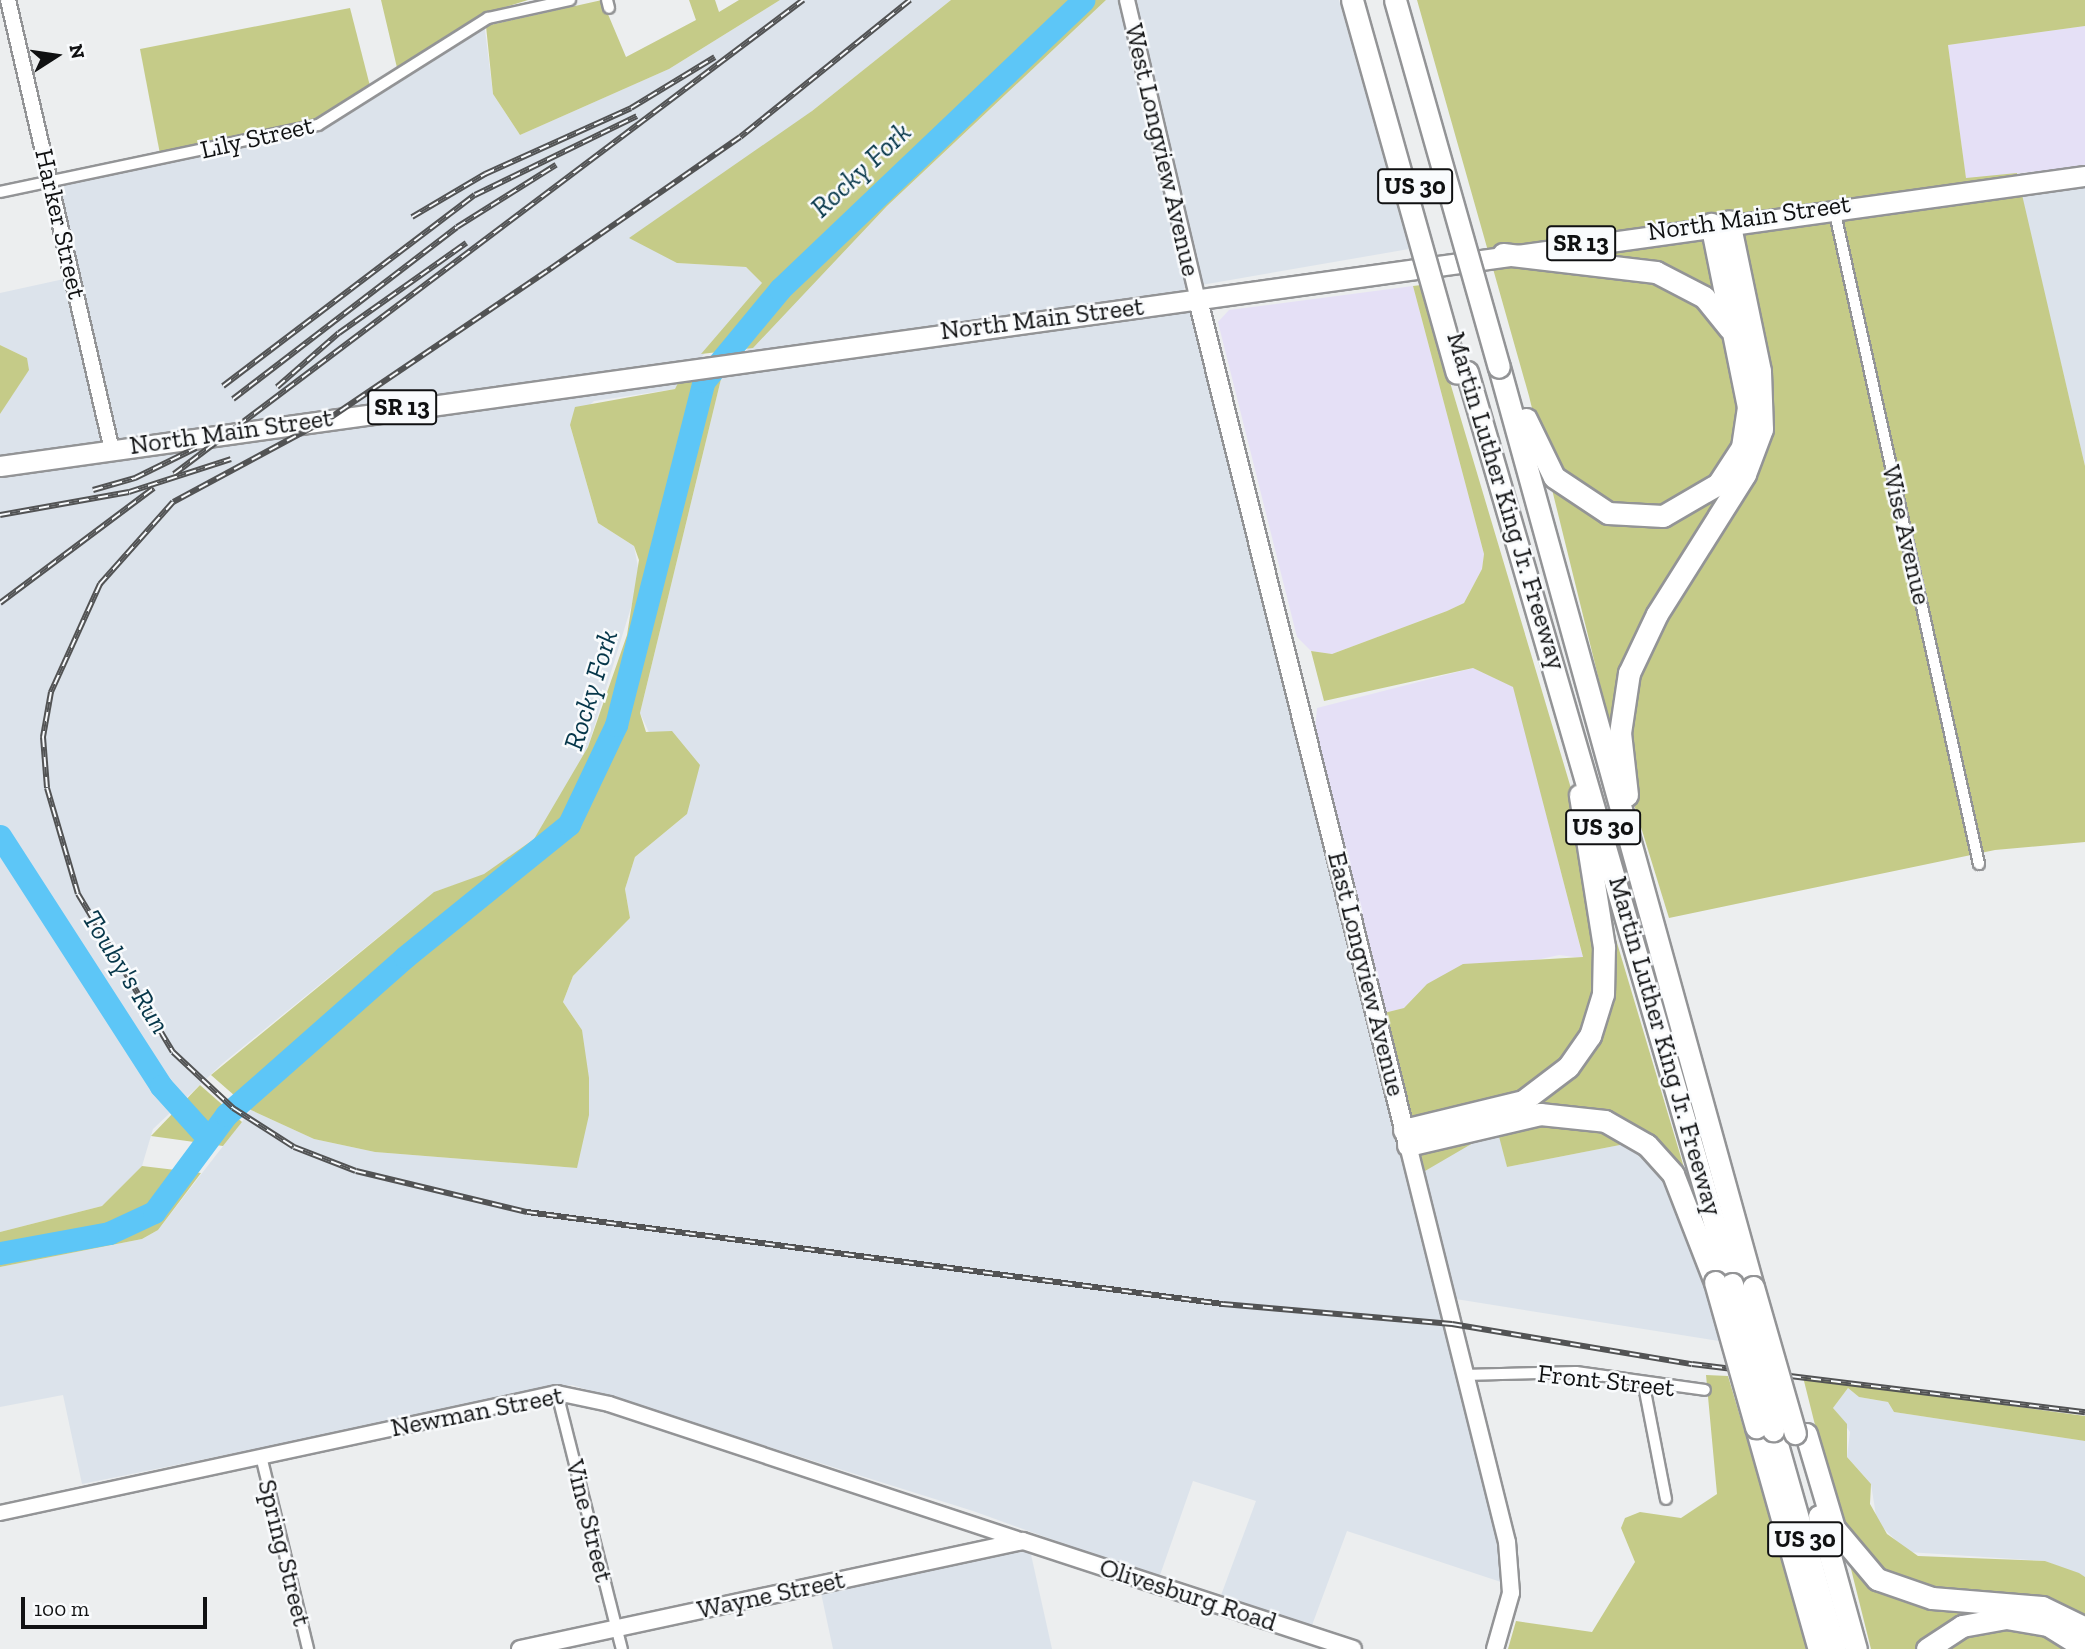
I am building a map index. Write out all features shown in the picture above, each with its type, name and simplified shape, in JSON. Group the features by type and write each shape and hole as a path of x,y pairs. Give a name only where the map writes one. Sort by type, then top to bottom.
{"highway":[{"path":"1352,0 1462,372 1577,779 1605,971 1590,1036 1553,1081 1523,1101 1406,1137"},
{"name":"Martin Luther King Jr. Freeway","path":"1362,0 1462,372 1723,1283 1765,1429 1835,1649"},
{"name":"Martin Luther King Jr. Freeway","path":"1395,0 1504,367 1705,1116 1741,1242 1759,1287 1801,1434 1856,1649"},
{"path":"1406,0 1504,367 1533,439 1554,477 1593,507 1648,519 1708,493 1735,461 1748,414 1720,222"},
{"name":"North Main Street","path":"0,466 692,367 1198,300 1834,206 2085,176"},
{"path":"1705,1116 1703,1070 1628,796 1620,733 1624,692 1640,645 1745,474 1762,429 1760,371 1720,222"},
{"path":"1503,254 1626,266 1671,278 1713,305 1739,348"},
{"path":"1406,1137 1540,1114 1605,1121 1647,1146 1673,1174 1723,1283"},
{"path":"1765,1429 1819,1649"},
{"path":"1801,1434 1835,1528 1877,1579 1932,1598 2042,1607 2085,1628"},
{"path":"1927,1649 1962,1626 2006,1618 2048,1625 2085,1648"}],"main road":[{"name":"East Longview Avenue","path":"1198,300 1510,1562 1511,1593 1495,1649"},
{"name":"Wayne Street","path":"520,1649 1023,1541"},
{"name":"Olivesburg Road","path":"1023,1541 1353,1649"}],"street":[{"name":"Harker Street","path":"8,0 112,449"},
{"name":"Lily Street","path":"0,192 318,125 488,18 570,0"},
{"name":"West Longview Avenue","path":"1127,0 1198,300"},
{"name":"Wise Avenue","path":"1834,206 1979,864"},
{"name":"Front Street","path":"1464,1375 1576,1372 1644,1386 1705,1390"},
{"path":"1644,1386 1666,1499"},
{"name":"Newman Street","path":"0,1513 557,1393 598,1400 1023,1541"},
{"name":"Vine Street","path":"557,1393 622,1649"},
{"name":"Spring Street","path":"261,1456 308,1649"}],"shaded area":[{"path":"780,0 951,0 812,111 677,263 746,267 763,284 675,389 594,401 570,425 598,523 634,546 640,578 588,747 558,802 534,839 484,875 434,892 223,1063 153,1129 142,1166 102,1206 0,1232 0,414 27,358 0,345 0,293 64,279 40,178 327,115 483,14 493,94 520,135 669,69"},
{"path":"1106,0 1339,0 1409,249 1184,288 1406,1177 1498,1128 1507,1167 1625,1144 1662,1175 1694,1242 1719,1341 1437,1296 1502,1557 1501,1582 1347,1531 1311,1628 1220,1598 1256,1501 1193,1481 1159,1578 973,1511 572,1385 82,1484 63,1395 0,1407 0,1267 142,1239 158,1230 251,1110 314,1139 375,1152 577,1168 582,1030 563,1002 573,976 630,918 625,889 635,857 687,814 640,713 722,375 887,206"},
{"path":"2085,26 2085,166 1966,179 1948,45"},
{"path":"2085,186 2085,466 2021,194"},
{"path":"1413,286 1484,554 1482,569 1464,603 1332,654 1311,651 1297,637 1218,322 1229,310"},
{"path":"1473,668 1514,687 1583,958 1559,955 1427,984 1404,1008 1384,1013 1315,729 1317,708"},
{"path":"1848,1388 1859,1397 1888,1402 1894,1412 2085,1441 2085,1577 2045,1561 1908,1552 1877,1522 1871,1484 1847,1457 1850,1432 1833,1408"},
{"path":"1030,1550 1052,1649 833,1649 821,1593"}],"green space":[{"path":"381,0 528,0 483,14 398,72"},
{"path":"602,0 626,57 696,20 689,0 715,0 719,12 739,0 780,0 669,69 520,135 493,94 486,26"},
{"path":"951,0 1106,0 887,206 753,348 701,354 762,283 746,267 677,263 629,238 812,111"},
{"path":"1417,0 2085,0 2085,26 1948,45 1966,178 2017,173 2085,466 2085,842 1995,850 1669,918 1612,733 1529,396"},
{"path":"350,8 370,86 305,124 160,154 140,49"},
{"path":"1421,285 1688,1181 1687,1221 1662,1175 1625,1144 1507,1167 1497,1129 1425,1171 1384,1013 1404,1008 1427,984 1463,964 1583,957 1513,687 1473,668 1324,701 1311,651 1332,654 1464,603 1482,569 1484,554 1413,286"},
{"path":"0,345 27,358 29,370 0,414"},
{"path":"722,375 640,713 646,732 672,731 700,765 687,814 635,857 625,889 630,918 573,976 563,1002 582,1030 589,1078 589,1115 577,1168 375,1152 314,1139 251,1110 211,1075 434,892 484,874 534,839 588,747 627,635 639,560 634,546 598,523 570,425 575,407 675,389 680,379"},
{"path":"200,1085 242,1122 223,1146 151,1136"},
{"path":"142,1166 201,1173 158,1230 142,1239 0,1267 0,1232 102,1206"},
{"path":"1706,1375 1728,1376 1809,1649 1508,1649 1516,1621 1592,1632 1635,1562 1621,1528 1625,1518 1640,1512 1681,1518 1717,1494"},
{"path":"1803,1377 2085,1416 2085,1441 1894,1412 1888,1402 1859,1397 1848,1388 1833,1408 1847,1424 1847,1457 1871,1484 1870,1504 1887,1534 1918,1556 2045,1561 2079,1573 2085,1577 2085,1649 1871,1649"}],"waterway":[{"name":"Rocky Fork","path":"0,1253 109,1233 154,1212 226,1115 405,957 569,824 616,725 704,381 780,289 1084,0"},
{"name":"Touby's Run","path":"0,836 161,1086 206,1136"}],"railway":[{"path":"174,474 803,0"},
{"path":"910,0 740,137 547,271 331,417 173,502 100,584 51,692 43,737 47,788 78,894 173,1052 233,1108 294,1147 356,1171 527,1212 1223,1304 1452,1324 1692,1364 2085,1412"},
{"path":"412,217 485,174 631,108 715,57"},
{"path":"223,386 475,195 637,116"},
{"path":"233,399 457,227 556,165"},
{"path":"277,387 339,333 466,243"},
{"path":"93,490 135,478 196,448"},
{"path":"0,515 129,492 231,459"},
{"path":"0,603 154,488"}]}
